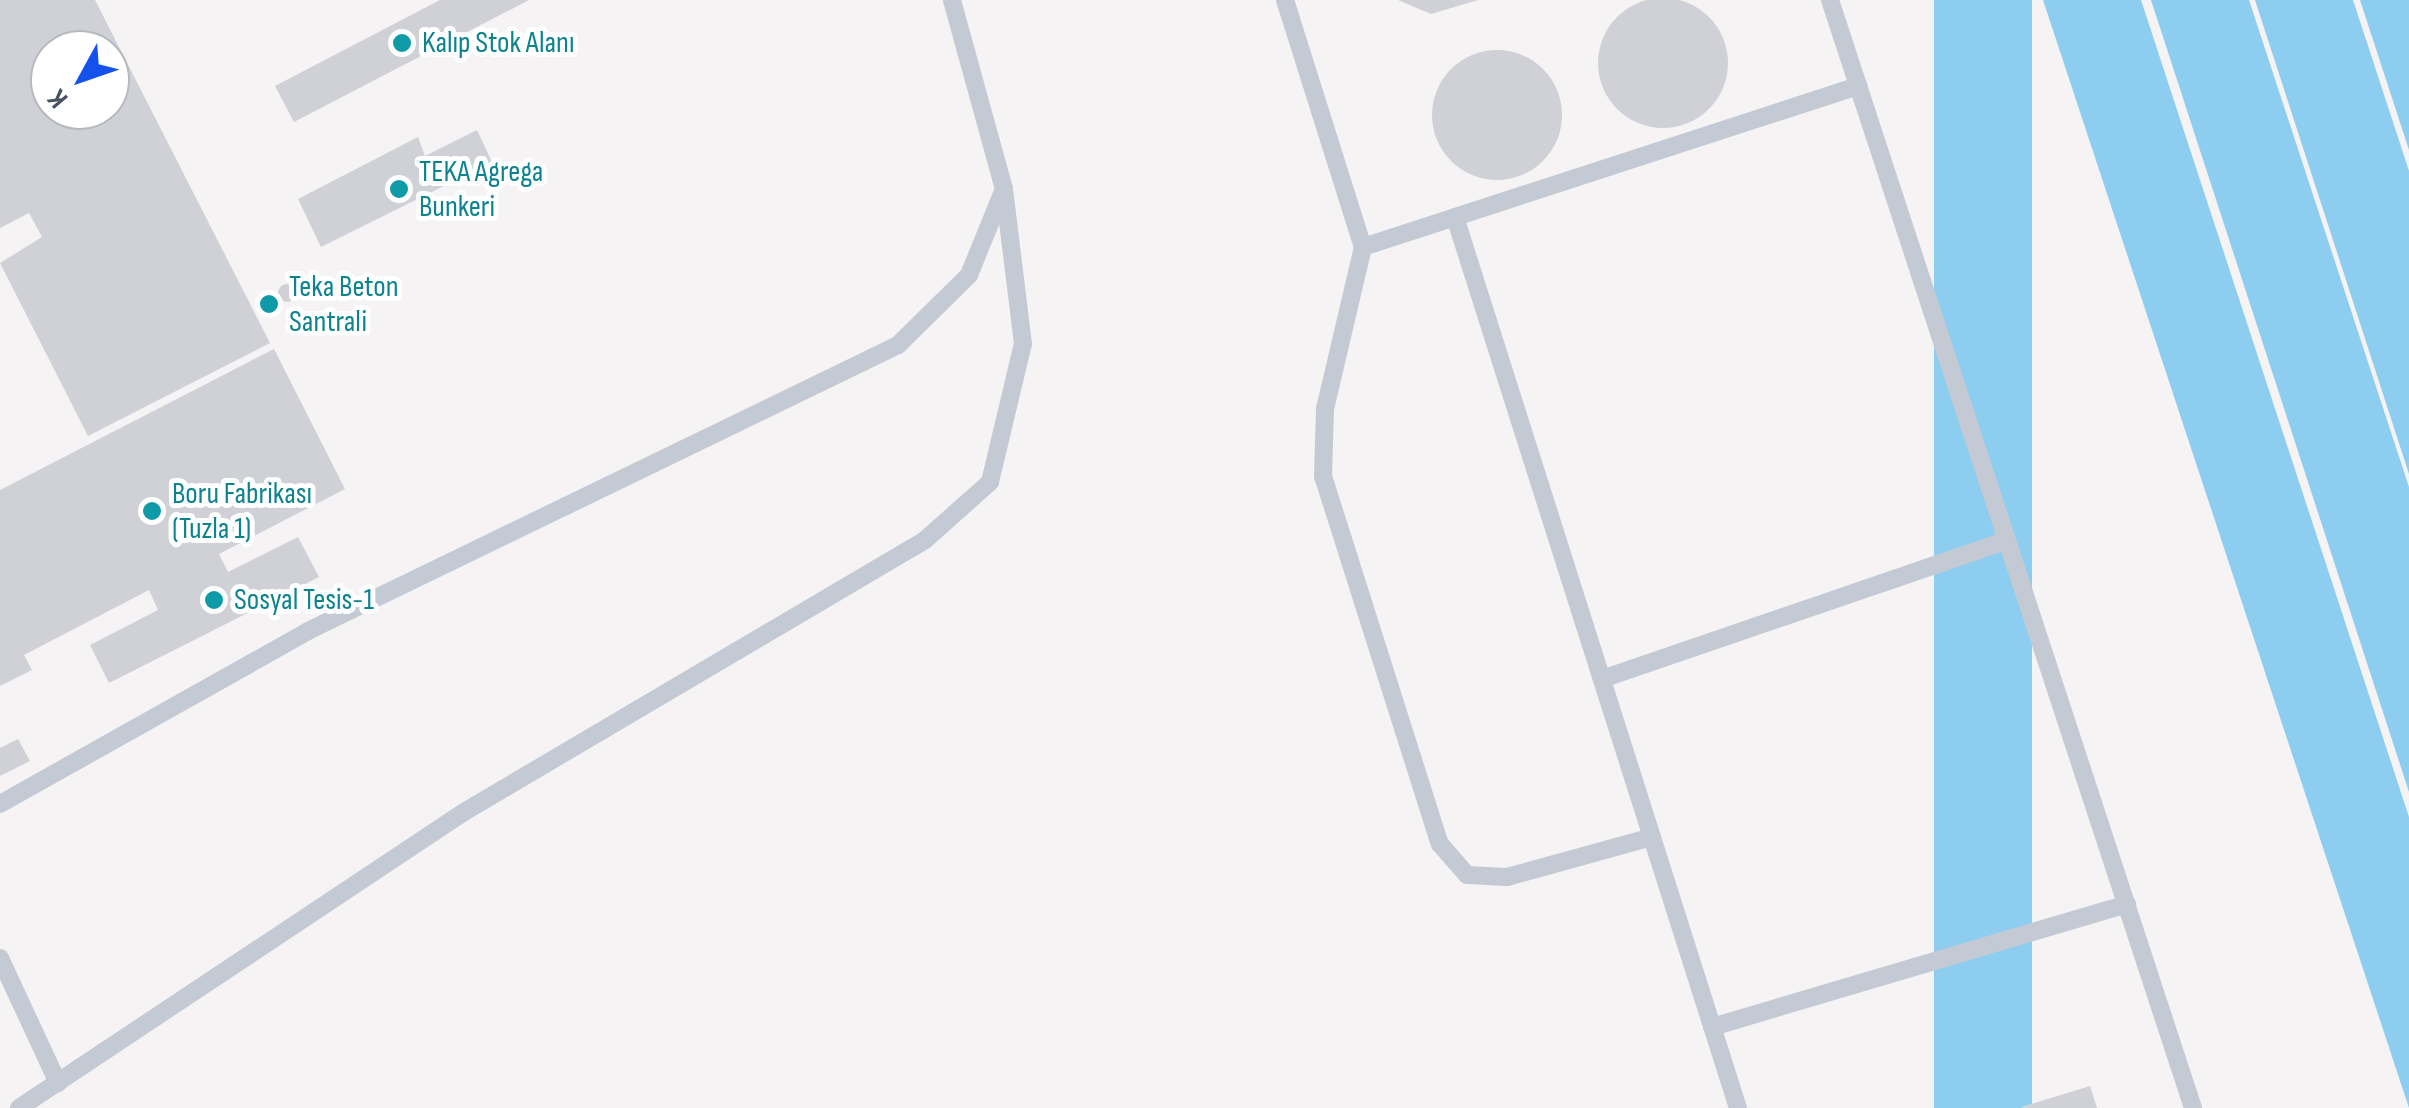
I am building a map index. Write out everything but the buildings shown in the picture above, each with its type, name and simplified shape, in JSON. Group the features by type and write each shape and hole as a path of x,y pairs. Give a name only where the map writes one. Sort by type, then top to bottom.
{"lane":[{"path":"19,1108 464,812 924,540 990,482 1023,344 1004,189 952,0"},
{"path":"1285,0 1363,247 1325,409 1323,476 1440,844 1467,875 1507,877 1652,837"},
{"path":"1830,0 2194,1108"},
{"path":"1363,247 1858,86"},
{"path":"0,804 308,631 898,345 969,276 1004,189"},
{"path":"1455,217 1738,1108"},
{"path":"1602,680 2007,540"},
{"path":"1712,1028 2126,904"},
{"path":"0,958 58,1082"}],"water":[{"path":"1934,0 2032,0 2032,1108 1934,1108"},
{"path":"2043,0 2141,0 2409,817 2409,1108"},
{"path":"2151,0 2249,0 2409,487 2409,792"},
{"path":"2255,0 2353,0 2409,171 2409,474"},
{"path":"2360,0 2409,0 2409,150"}],"place":[{"name":"Kalıp Stok Alanı","path":"402,43"},
{"name":"TEKA Agrega Bunkeri","path":"399,189"},
{"name":"Teka Beton Santrali","path":"269,304"},
{"name":"Boru Fabrikası (Tuzla 1)","path":"152,511"},
{"name":"Sosyal Tesis-1","path":"214,600"}]}
